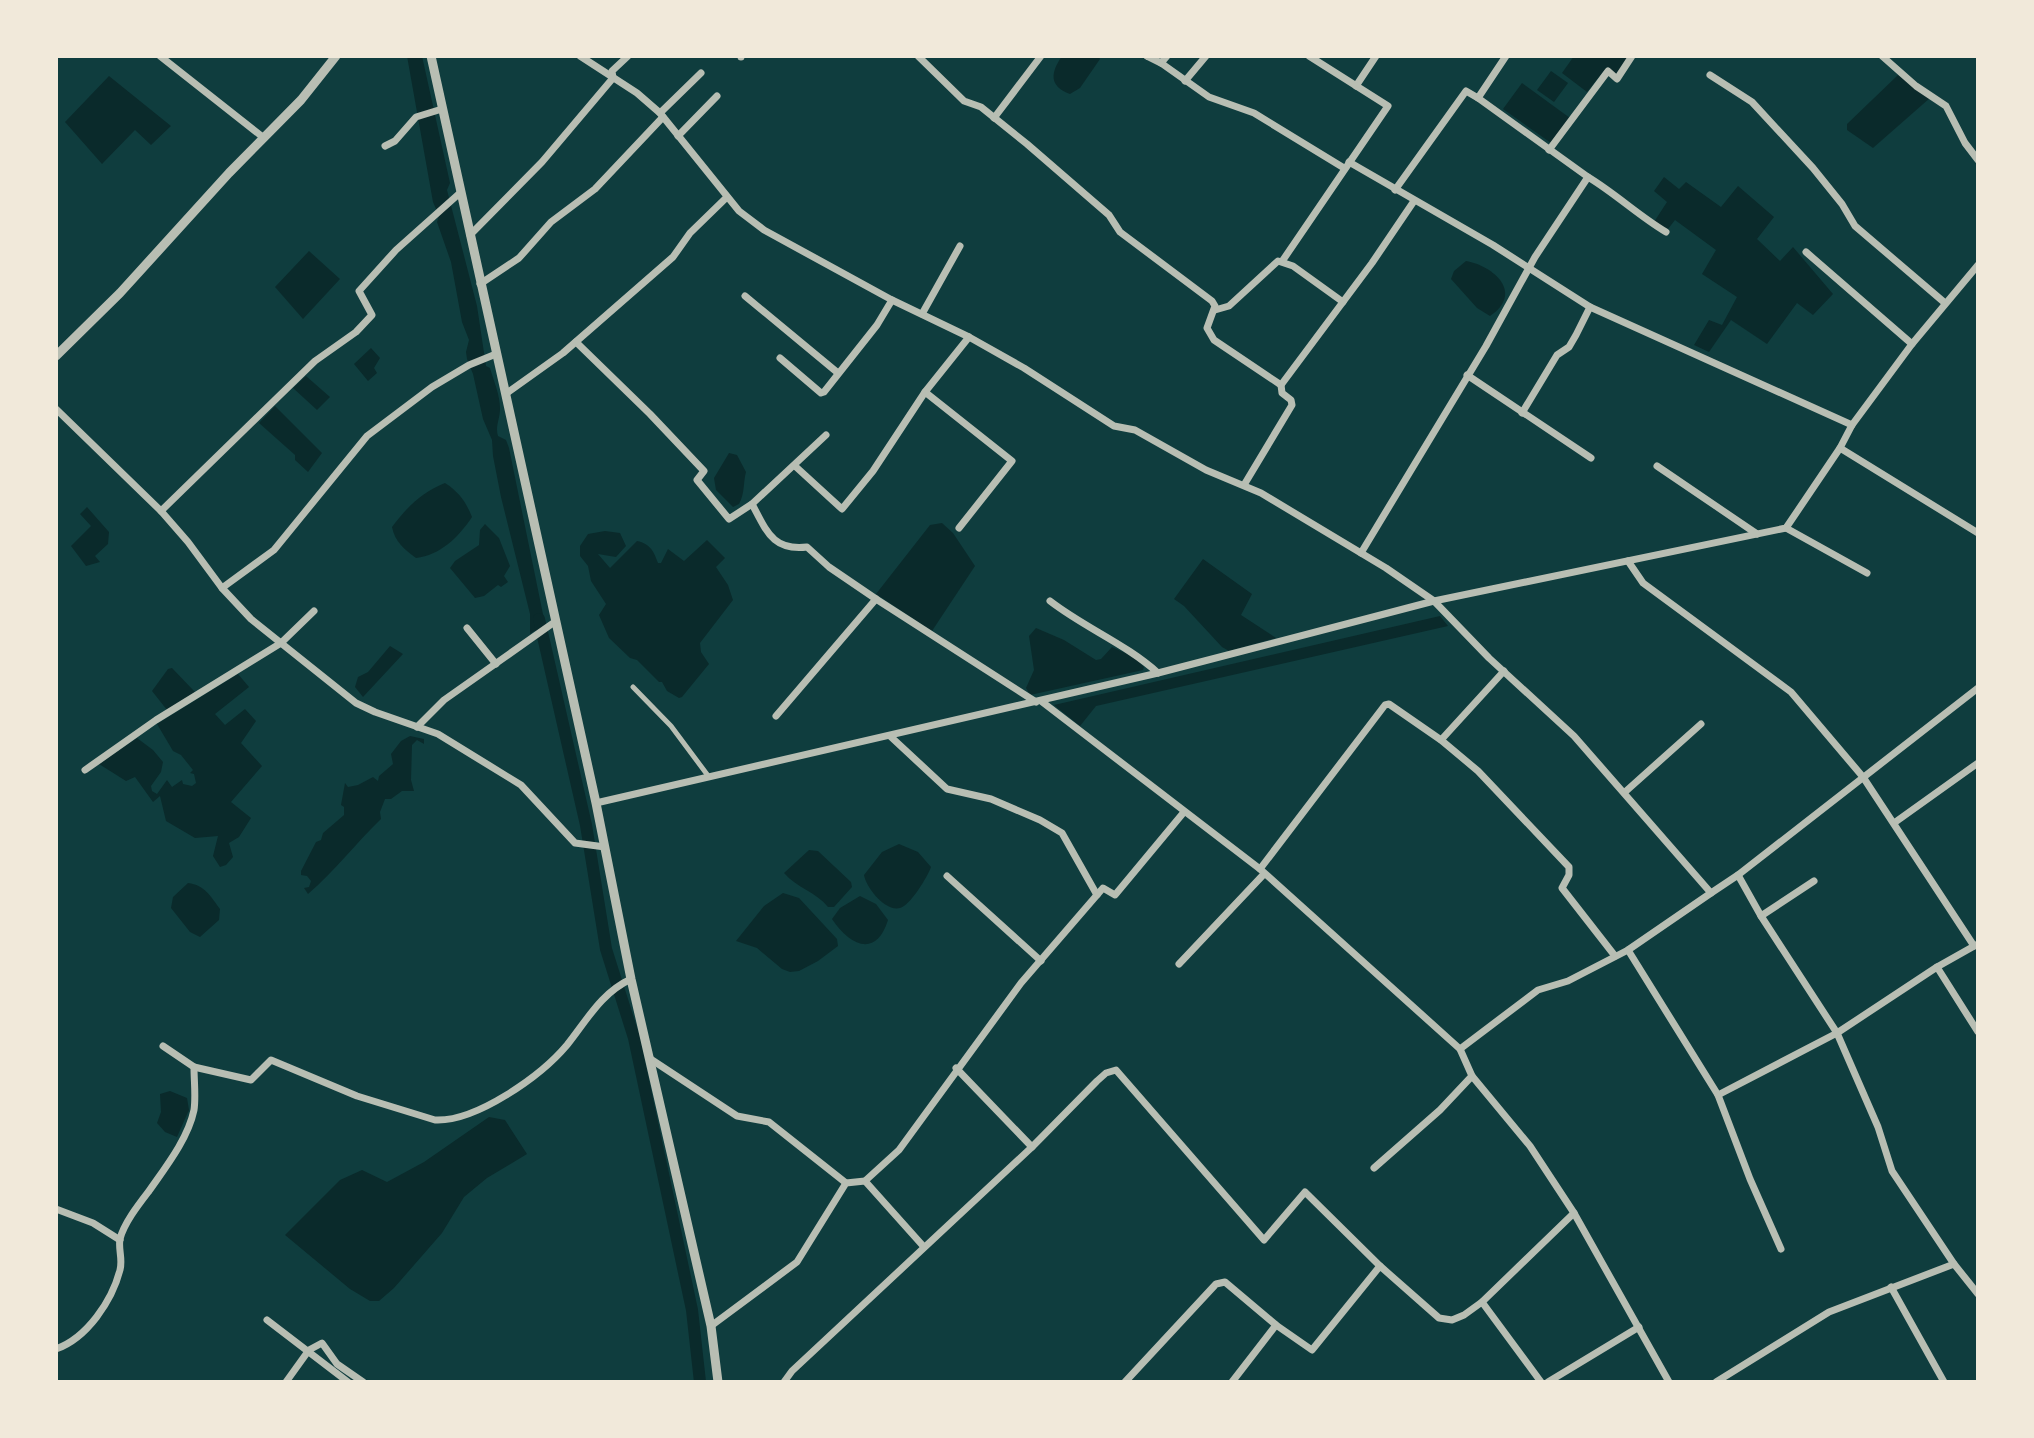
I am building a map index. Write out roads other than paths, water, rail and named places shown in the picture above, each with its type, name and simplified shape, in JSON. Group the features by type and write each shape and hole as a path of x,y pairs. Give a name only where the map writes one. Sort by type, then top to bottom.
{"street":[{"path":"160,56 264,138"},
{"path":"56,356 120,293 301,100 336,56"},
{"path":"431,56 439,110 507,393 551,624 596,803 600,846 711,1326 718,1382"},
{"path":"580,56 637,93 661,115 739,211 764,230 892,300 969,337 1114,426 1135,430 1196,464 1299,514 1434,601 1574,736 1711,893"},
{"path":"470,235 542,162 613,78 612,71 628,56"},
{"path":"918,56 964,101 981,107 1109,215 1120,232 1212,301 1215,310 1207,328 1214,340 1281,385"},
{"path":"994,118 1041,56"},
{"path":"1147,56 1164,60 1185,81 1209,97 1254,113 1395,190 1530,268 1590,307 1852,425"},
{"path":"1185,81 1206,56"},
{"path":"1215,310 1229,306 1272,264 1283,260 1388,106 1309,56"},
{"path":"1356,86 1376,56"},
{"path":"1478,98 1506,56"},
{"path":"1549,150 1608,71 1617,79 1632,56"},
{"path":"1882,56 1916,86 1946,106 1965,143 1978,160"},
{"path":"480,284 519,258 551,222 595,189 701,73"},
{"path":"1710,75 1752,102 1813,168 1855,226 1945,303"},
{"path":"1395,190 1466,91 1588,177 1619,195 1646,220 1666,232"},
{"path":"678,136 717,96"},
{"path":"385,146 395,141 418,117 439,110"},
{"path":"1361,553 1530,268 1588,177"},
{"path":"161,511 315,361 356,332 372,315 359,291 396,250 461,192"},
{"path":"507,393 576,342 637,285 673,257 690,233 727,197"},
{"path":"1244,485 1292,405 1291,400 1282,393 1281,385 1414,201"},
{"path":"922,314 960,246"},
{"path":"1806,252 1912,344"},
{"path":"1283,260 1343,302"},
{"path":"1786,528 1852,425 1912,344 1978,265"},
{"path":"745,296 838,373"},
{"path":"780,358 821,393 824,392 877,325 892,300"},
{"path":"1522,413 1557,355 1569,347 1590,307"},
{"path":"795,466 842,509 873,471 925,392 969,337"},
{"path":"576,342 704,471 697,480 729,519 752,504 826,435"},
{"path":"222,588 274,550 367,436 432,387 469,365 496,354"},
{"path":"1467,375 1591,458"},
{"path":"925,392 1012,461 959,528"},
{"path":"56,409 161,511 222,588 251,619 356,703 438,734 521,785 575,843 600,846"},
{"path":"1840,448 1978,533"},
{"path":"1657,466 1757,534"},
{"path":"752,504 763,525 783,546 789,549 807,547 829,567 876,599 1038,701 1262,872 1460,1049 1472,1076 1530,1146 1574,1213 1669,1382"},
{"path":"596,803 1158,673 1434,601 1786,528 1867,573"},
{"path":"1628,561 1643,583 1791,692 1863,777 1976,945 1837,1033 1718,1095"},
{"path":"776,716 876,599"},
{"path":"1050,601 1076,621 1140,657 1158,673"},
{"path":"85,770 156,720 281,643 314,611"},
{"path":"417,727 444,700 551,624"},
{"path":"467,628 496,664"},
{"path":"1441,740 1504,671"},
{"path":"633,687 671,726 709,777"},
{"path":"1460,1049 1538,990 1568,981 1628,950 1738,875 1978,688"},
{"path":"1179,964 1262,872 1385,705 1389,704 1441,740 1478,771 1569,867 1569,875 1562,888 1615,956"},
{"path":"1625,792 1701,724"},
{"path":"890,736 947,789 991,799 1062,833 1097,895"},
{"path":"1894,823 1978,763"},
{"path":"649,1058 737,1116 769,1122 846,1183 865,1181 899,1150 956,1068 1103,888 1115,895 1184,812"},
{"path":"1738,875 1837,1033 1878,1127 1892,1171 1954,1264 1978,1294"},
{"path":"947,876 1041,961"},
{"path":"1761,916 1814,881"},
{"path":"1628,950 1718,1095 1781,1249"},
{"path":"1937,967 1978,1032"},
{"path":"163,1046 194,1067 251,1080 271,1060 357,1096 447,1121 473,1112 538,1072 566,1046 601,1000 631,979"},
{"path":"56,1349 76,1338 109,1298 120,1272 120,1240 137,1207 165,1168 193,1111 194,1067"},
{"path":"956,1068 1032,1147"},
{"path":"784,1382 792,1371 1032,1147 1097,1081 1106,1073 1116,1070 1264,1240 1305,1192 1380,1266 1439,1318 1452,1320 1482,1302 1574,1213"},
{"path":"1374,1168 1440,1110 1472,1076"},
{"path":"865,1181 924,1247"},
{"path":"711,1326 797,1262 846,1183"},
{"path":"56,1209 93,1223 120,1240"},
{"path":"1716,1382 1829,1312 1954,1264"},
{"path":"1125,1382 1216,1284 1225,1282 1276,1325 1312,1350 1380,1266"},
{"path":"1891,1287 1944,1382"},
{"path":"1482,1302 1541,1382"},
{"path":"267,1320 348,1382"},
{"path":"1232,1382 1276,1325"},
{"path":"1548,1382 1639,1327"},
{"path":"286,1382 309,1350 322,1343 337,1364 363,1382"}],"water":[{"path":"407,56 422,56 450,183 447,190 477,306 486,366 490,368 499,399 497,432 509,448 545,624 530,634 530,614 501,497 492,440 483,419 467,359 469,340 462,322 451,262 437,222 439,216 433,202"},
{"path":"1062,56 1098,56 1100,59 1080,88 1070,94 1055,83 1054,73"},
{"path":"1574,56 1629,56 1616,74 1607,67 1587,92 1562,73"},
{"path":"1551,71 1568,83 1554,102 1537,90"},
{"path":"1898,75 1930,98 1873,148 1847,130 1847,124"},
{"path":"109,76 171,126 151,145 135,130 102,164 65,122"},
{"path":"1522,83 1570,118 1551,143 1503,109"},
{"path":"1664,177 1679,189 1686,182 1721,207 1738,186 1774,217 1757,239 1780,261 1793,247 1833,294 1813,315 1797,303 1767,344 1731,320 1709,352 1694,345 1709,320 1722,325 1737,297 1702,274 1716,250 1675,220 1668,229 1654,222 1667,202 1654,191"},
{"path":"309,251 340,279 303,319 275,287"},
{"path":"1466,261 1486,268 1505,290 1500,307 1490,316 1477,308 1451,279 1454,271"},
{"path":"371,348 380,358 374,368 377,373 368,381 354,364"},
{"path":"306,376 330,397 317,410 293,388"},
{"path":"275,406 322,453 308,472 295,460 295,455 259,423"},
{"path":"729,453 737,455 746,472 741,500 733,507 716,490 714,478"},
{"path":"445,483 462,498 472,517 448,544 416,558 401,545 392,527 415,501"},
{"path":"87,507 109,532 108,544 95,556 100,562 86,566 71,546 91,526 80,514"},
{"path":"942,523 953,533 975,566 932,631 876,594 930,525"},
{"path":"485,524 499,538 510,566 504,576 508,582 475,598 450,568 479,545 480,530"},
{"path":"605,531 620,533 626,546 616,557 598,554 610,568 637,541 651,549 658,563 661,563 668,549 684,561 707,540 725,558 716,567 728,585 733,600 700,643 701,652 709,664 682,697 667,691 662,682 609,638 599,615 606,604 580,556 580,546 588,534"},
{"path":"1203,559 1252,594 1241,615 1276,638 1229,651 1174,599"},
{"path":"1440,616 1448,626 1096,706 1080,726 1054,705"},
{"path":"1036,628 1064,640 1096,660 1112,647 1132,656 1144,667 1143,670 1030,695 1026,688 1034,670 1029,636"},
{"path":"390,646 403,654 363,697 355,687 358,677 368,672"},
{"path":"172,668 195,692 167,710 152,691"},
{"path":"238,674 249,687 215,714 225,725 245,709 256,721 241,743 262,766 231,802 251,818 239,837 229,843 233,857 220,867 213,856 218,836 195,838 166,821 160,796 153,802 135,777 126,781 99,764 137,738 163,762 161,772 151,786 152,791 157,794 167,780 172,787 182,780 183,784 192,786 196,783 194,774 190,773 193,770 181,755 173,751 157,724"},
{"path":"410,736 424,739 424,744 417,740 412,745 411,780 414,791 402,791 391,799 385,799 381,819 308,894 304,888 309,887 311,881 301,875 301,871 316,842 344,815 341,805 345,783 348,787 358,785 373,777 378,781 379,776 393,764 391,754 401,741"},
{"path":"899,844 918,852 931,867 909,902 894,908 877,898 864,875 882,852"},
{"path":"809,850 818,851 851,882 852,887 834,907 828,907 784,873"},
{"path":"188,883 203,889 220,909 219,920 200,937 190,932 171,908 173,897"},
{"path":"783,893 799,898 837,939 838,946 799,971 782,969 757,948 736,941 764,906"},
{"path":"860,896 876,904 888,920 877,940 869,944 846,936 832,919 840,908"},
{"path":"170,1091 187,1098 189,1110 177,1137 165,1132 157,1123 161,1112 160,1094"},
{"path":"489,1117 505,1120 527,1154 487,1178 464,1197 442,1233 379,1301 370,1301 350,1289 285,1235 340,1180 362,1170 387,1182 424,1162"}],"waterway":[{"path":"539,619 586,825 606,949 634,1038 692,1310 700,1382"}]}
